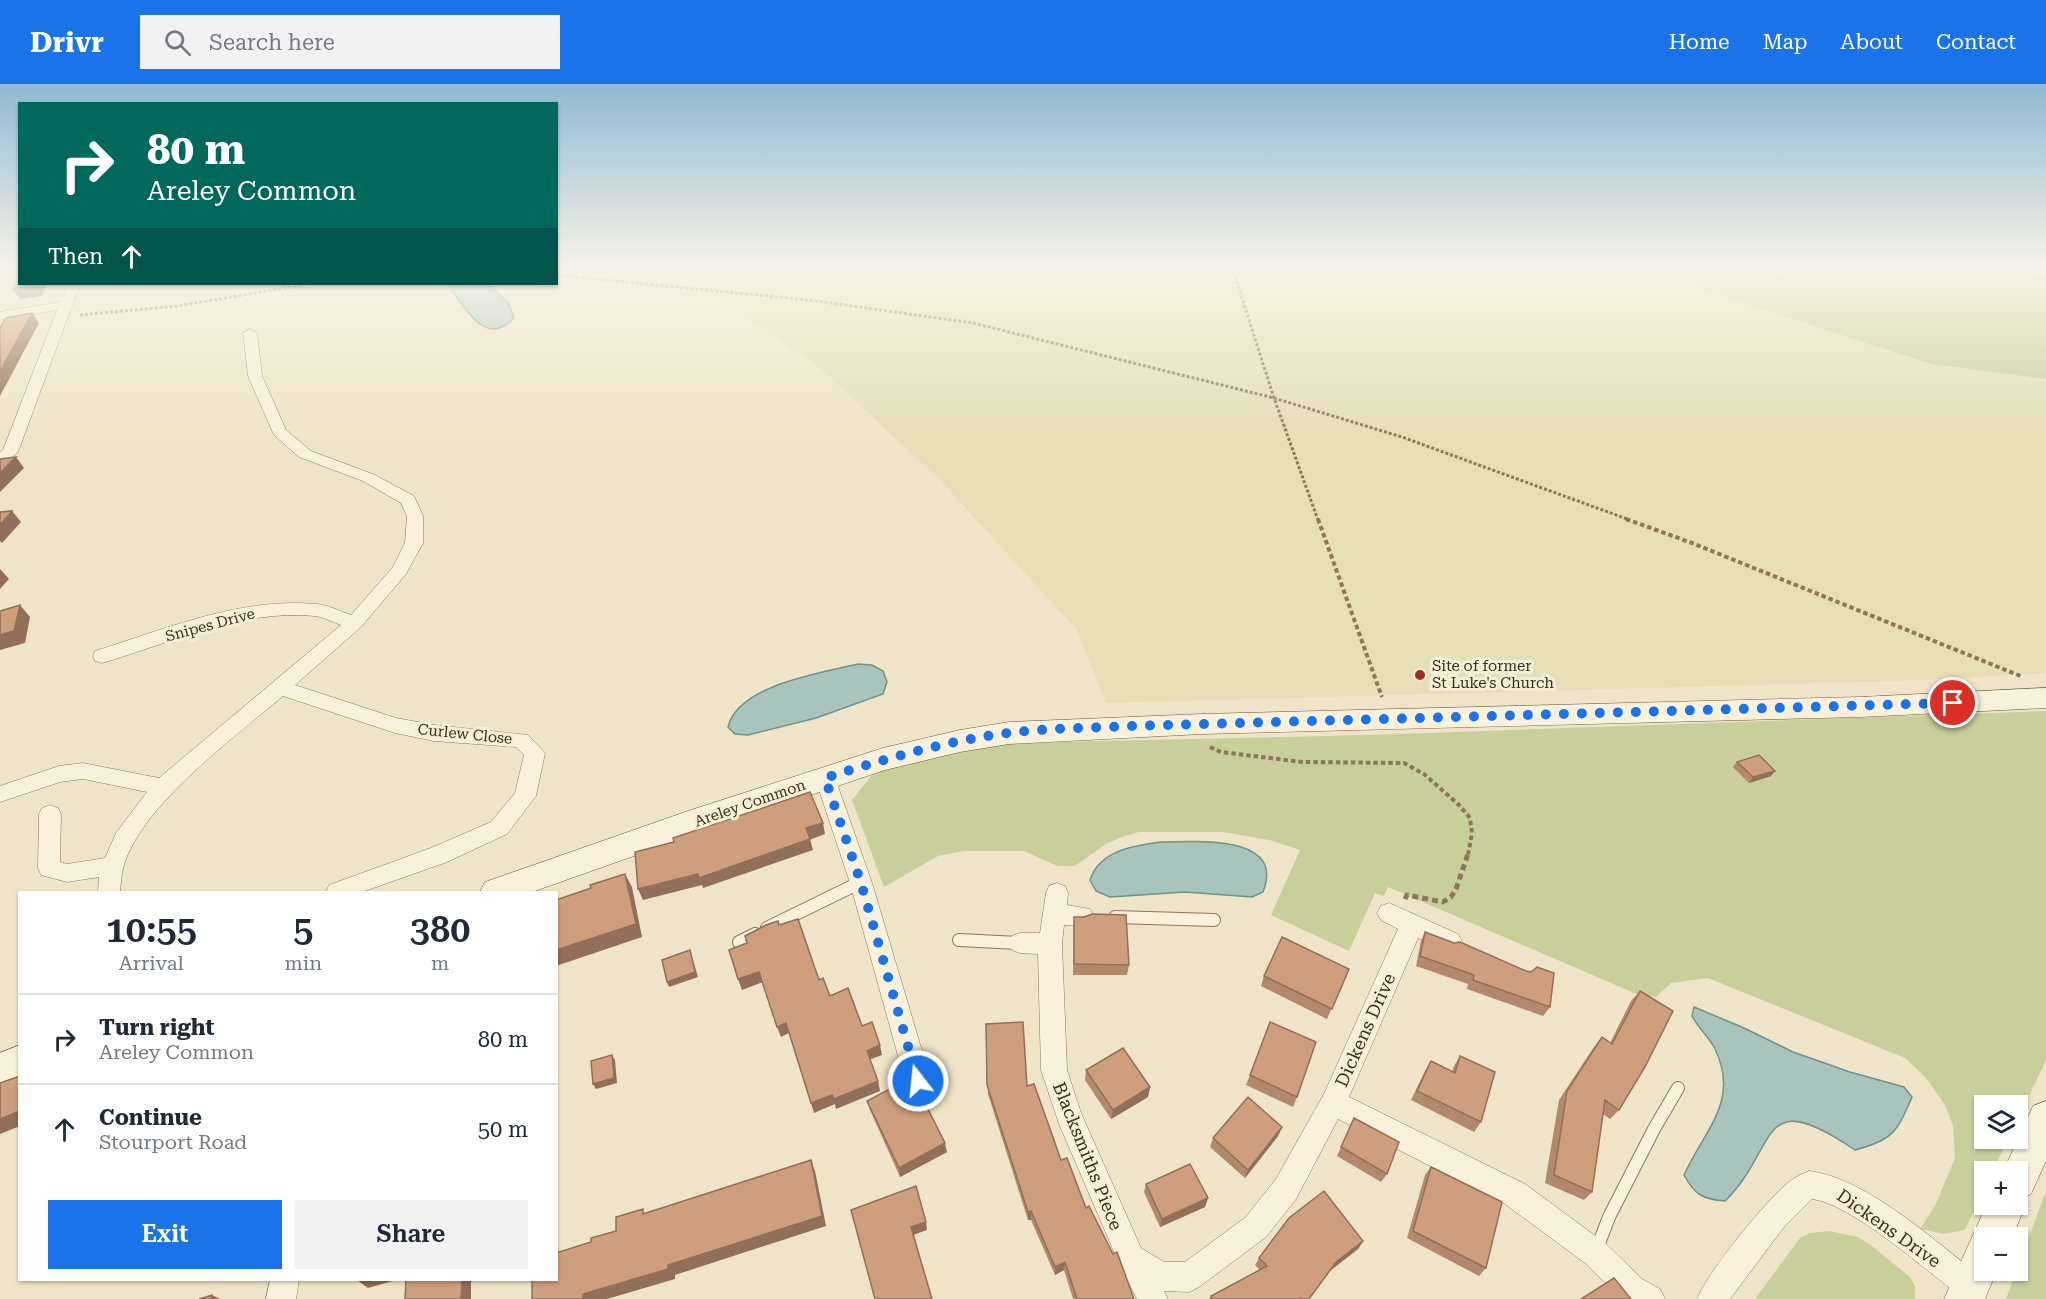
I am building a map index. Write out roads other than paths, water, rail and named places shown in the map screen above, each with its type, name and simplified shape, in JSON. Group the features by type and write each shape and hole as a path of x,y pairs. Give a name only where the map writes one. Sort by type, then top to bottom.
{"main road":[{"name":"Areley Common","path":"499,891 825,778 922,750 1009,733 1202,724 1860,707 2037,690"},
{"path":"0,1070 18,1063"},
{"path":"2027,1161 2046,1119"}],"street":[{"path":"0,459 10,452 58,324"},
{"path":"109,891 112,866 124,839 163,787 216,740 281,688 355,622 400,570 414,543 415,516 408,500 386,487 304,454 279,432 255,376 250,333"},
{"name":"Snipes Drive","path":"102,656 221,619 269,610 318,610 355,622"},
{"name":"Curlew Close","path":"281,688 395,725 434,733 521,740 535,753 525,796 498,828 429,859 341,891"},
{"path":"0,794 59,774 84,771 163,787"},
{"path":"825,778 851,853 918,1081"},
{"path":"50,814 49,868 67,873 112,866"},
{"name":"Blacksmiths Piece","path":"1094,916 1055,904 1050,944 1054,1070 1068,1115 1131,1258 1153,1299"},
{"name":"Dickens Drive","path":"1455,943 1400,919 1334,1103 1515,1194 1595,1253 1632,1289 1650,1299"},
{"path":"1020,943 1050,944"},
{"path":"1131,1258 1160,1276 1189,1277 1221,1254 1256,1227 1286,1189 1334,1103"},
{"name":"Dickens Drive","path":"1712,1299 1782,1209 1797,1192 1810,1185 1828,1186 1851,1199 1973,1280"},
{"path":"281,1299 285,1281"}],"lane":[{"path":"739,942 859,883"},
{"name":"Blacksmiths Piece","path":"1094,916 1214,920"},
{"path":"959,940 1020,943"},
{"path":"1595,1253 1609,1217 1654,1129 1678,1088"}],"water":[{"path":"481,324 506,324 494,329"},
{"path":"858,664 872,665 883,671 887,682 883,694 816,718 748,735 735,734 728,727 735,713 747,701 764,691 803,677"},
{"path":"1161,842 1214,842 1250,850 1261,859 1267,873 1263,892 1252,897 1185,892 1110,897 1096,891 1090,880 1101,862 1119,851"},
{"path":"1694,1007 1793,1052 1850,1072 1904,1087 1912,1097 1902,1119 1886,1138 1855,1150 1823,1131 1801,1122 1785,1122 1774,1130 1764,1143 1742,1181 1725,1201 1700,1195 1684,1175 1717,1114 1724,1083 1714,1047 1692,1016"}],"place":[{"name":"Site of former St Luke's Church","path":"1420,675"}]}
